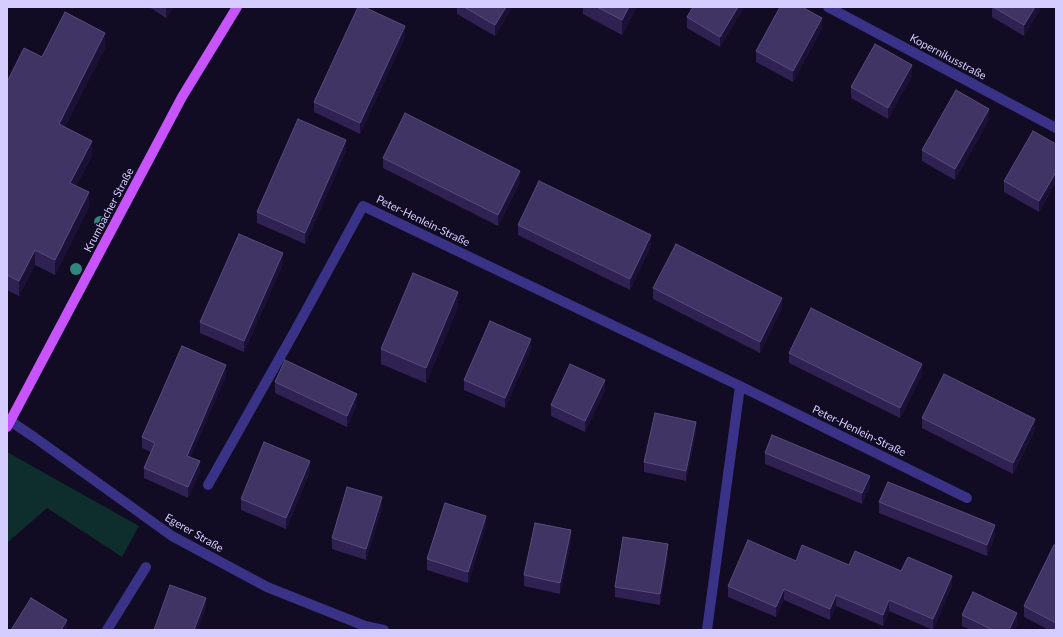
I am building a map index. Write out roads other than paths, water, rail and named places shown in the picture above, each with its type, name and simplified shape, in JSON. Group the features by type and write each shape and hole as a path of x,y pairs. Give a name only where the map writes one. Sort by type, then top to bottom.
{"main road":[{"name":"Krumbacher Straße","path":"8,423 182,97 237,7"}],"street":[{"name":"Kopernikusstraße","path":"828,7 1056,128"},
{"name":"Peter-Henlein-Straße","path":"208,485 363,206 740,386 968,498"},
{"path":"707,630 740,386"},
{"name":"Egerer Straße","path":"8,423 34,437 172,536 267,587 365,626 384,630"},
{"path":"107,630 146,567"}]}
